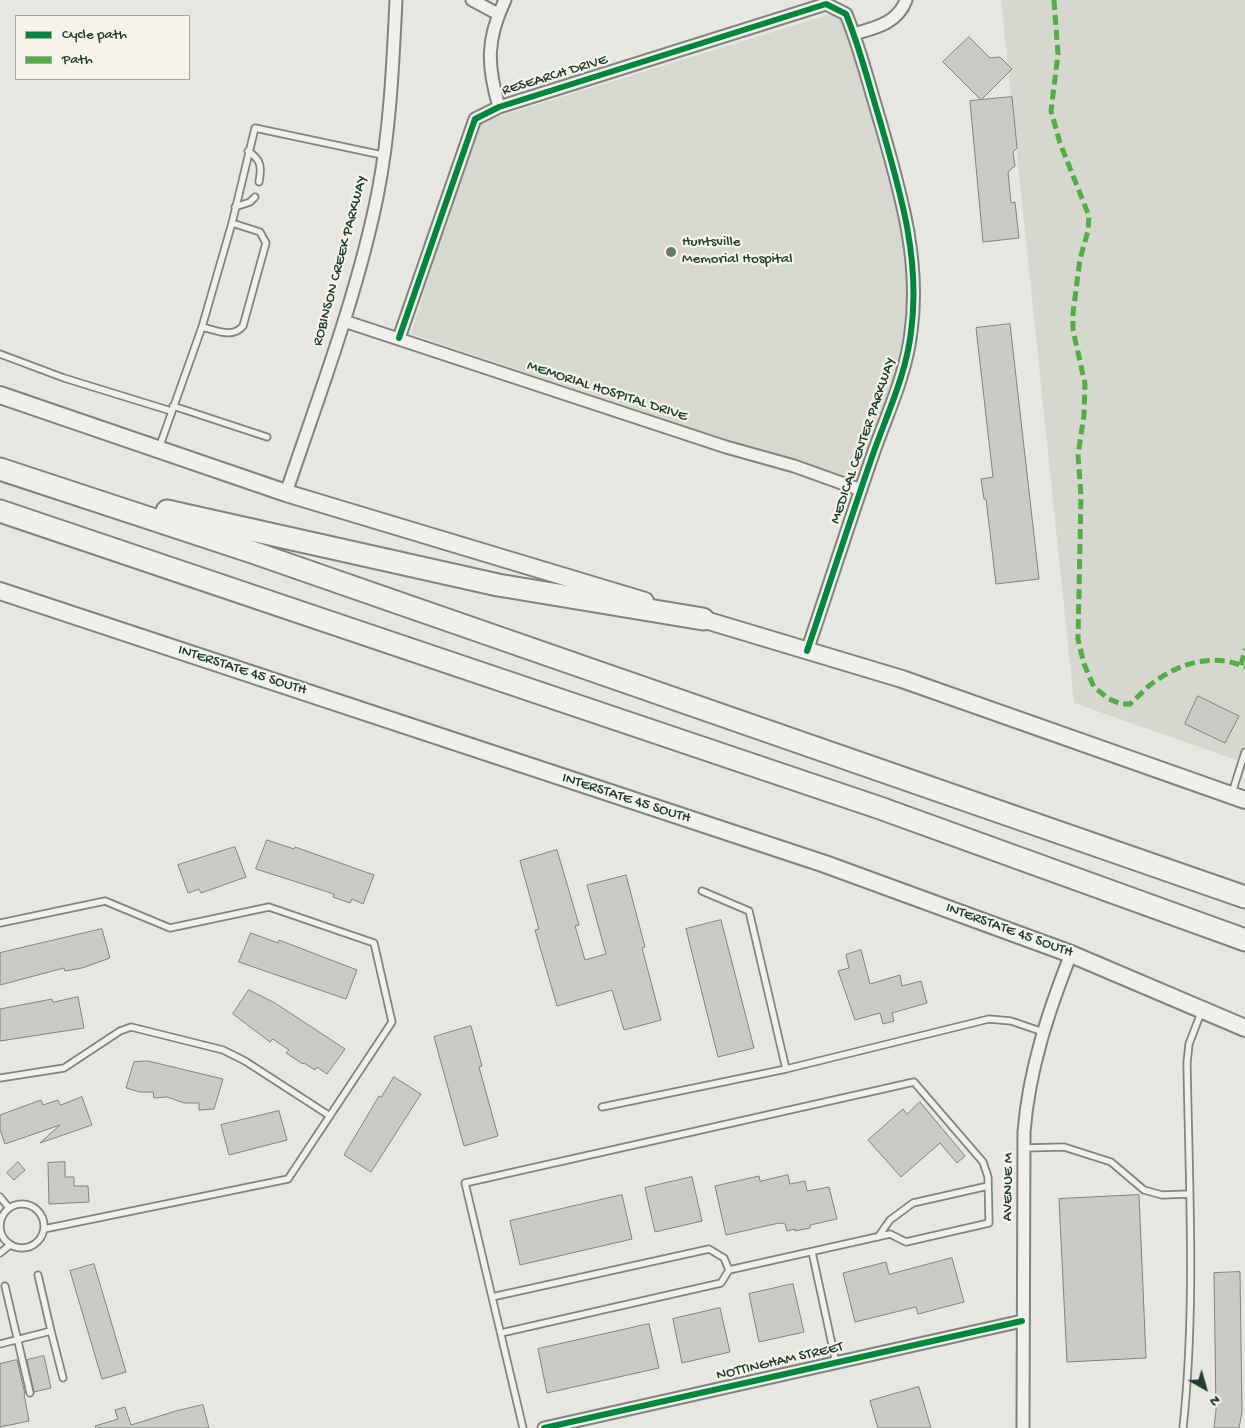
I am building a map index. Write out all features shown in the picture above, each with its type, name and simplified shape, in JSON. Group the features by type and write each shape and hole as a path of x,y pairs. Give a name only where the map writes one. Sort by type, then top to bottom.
{"highway":[{"path":"0,462 102,495 276,537 498,585 703,619"},
{"path":"0,469 252,552 1245,897"},
{"path":"0,511 880,808 1245,940"}],"main road":[{"path":"0,396 286,493 806,651 902,678 1238,797"},
{"name":"INTERSTATE 45 SOUTH","path":"0,591 825,864 1071,954 1202,1008 1245,1028"}],"street":[{"name":"ROBINSON CREEK PARKWAY","path":"286,493 344,320 378,192 394,47 396,0"},
{"path":"472,0 498,14"},
{"path":"499,107 490,76 490,46 498,14 505,0"},
{"path":"854,34 882,26 895,17 906,0"},
{"name":"RESEARCH DRIVE","path":"399,338 475,119 499,107 826,4 837,8"},
{"name":"MEDICAL CENTER PARKWAY","path":"806,651 902,375 911,334 914,291 914,265 907,222 854,34 846,14 837,8"},
{"name":"MEMORIAL HOSPITAL DRIVE","path":"344,320 563,394 794,466 861,490"},
{"name":"AVENUE M","path":"1023,1428 1024,1148 1027,1096 1043,1032 1071,954"},
{"name":"NOTTINGHAM STREET","path":"544,1428 1022,1321"}],"lane":[{"path":"158,450 202,327 232,223 255,128 382,155"},
{"path":"248,151 258,158 260,164 259,182"},
{"path":"235,207 250,202 256,197"},
{"path":"202,327 227,333 236,332 243,326 266,243 260,232 232,223"},
{"path":"0,354 74,381 267,437"},
{"path":"1238,797 1245,752"},
{"path":"702,891 749,910 786,1069"},
{"path":"0,923 105,901 170,928 258,907 269,907 374,942 392,1022 288,1179 44,1229"},
{"path":"1183,1428 1188,1382 1189,1194 1187,1063 1189,1044 1202,1008"},
{"path":"602,1107 786,1069 989,1019 1011,1021 1043,1032"},
{"path":"0,1078 64,1068 131,1027 224,1050 245,1061 330,1116"},
{"path":"501,1333 721,1283 729,1270 890,1234 906,1242 989,1223 988,1176 983,1162 914,1082 465,1183 523,1428"},
{"path":"1024,1148 1064,1147 1111,1162 1144,1190 1162,1195 1189,1194"},
{"path":"878,1237 890,1220 913,1203 988,1186"},
{"path":"0,1197 9,1208"},
{"path":"17,1204 34,1207 44,1221 44,1229 35,1244 18,1248 10,1245 0,1231 0,1222 9,1208 17,1204"},
{"path":"0,1253 10,1245"},
{"path":"492,1297 709,1249 724,1258 729,1270"},
{"path":"812,1252 836,1362"},
{"path":"38,1275 63,1378"},
{"path":"5,1286 30,1393"},
{"path":"0,1344 51,1331"}],"shaded area":[{"path":"1001,0 1245,0 1245,763 1074,703"},
{"name":"Huntsville Memorial Hospital","path":"831,14 844,19 904,237 907,267 907,309 898,366 856,483 411,334 477,123"}],"building":[{"path":"969,37 990,58 1000,57 1012,69 981,100 943,62"},
{"path":"1012,97 1017,148 1013,152 1015,166 1008,172 1011,203 1015,202 1019,238 983,242 970,101"},
{"path":"1010,324 1039,579 996,584 986,499 984,499 981,479 993,477 976,328"},
{"path":"1198,696 1239,716 1225,743 1185,724"},
{"path":"267,840 294,849 295,847 374,875 363,904 352,899 350,903 333,897 334,894 256,869"},
{"path":"235,847 246,877 201,893 199,889 188,893 178,865"},
{"path":"557,850 579,925 575,926 585,960 606,954 587,885 626,875 645,947 642,948 661,1020 624,1030 612,990 557,1006 535,930 539,929 520,861"},
{"path":"721,920 754,1048 718,1057 686,929"},
{"path":"102,929 110,958 82,968 65,971 64,968 0,985 0,953"},
{"path":"251,933 278,943 279,940 357,970 346,999 239,962"},
{"path":"861,950 870,984 900,975 902,986 921,981 927,1003 892,1013 894,1021 883,1024 880,1013 855,1020 838,971 849,968 846,955"},
{"path":"249,990 275,1003 345,1049 327,1074 317,1067 315,1070 303,1064 286,1053 289,1050 273,1039 270,1042 233,1014"},
{"path":"78,997 84,1028 0,1041 0,1009 52,999 53,1002"},
{"path":"471,1026 482,1066 479,1067 498,1136 464,1146 434,1037"},
{"path":"148,1061 223,1079 214,1109 199,1110 199,1103 184,1103 167,1097 154,1098 153,1092 140,1092 126,1088 134,1062"},
{"path":"394,1077 421,1094 371,1172 344,1155 379,1096 381,1097"},
{"path":"82,1097 92,1125 40,1143 60,1125 5,1144 0,1129 0,1115 41,1100 43,1105 58,1100 60,1105"},
{"path":"920,1102 965,1156 957,1163 940,1143 901,1177 868,1140 903,1109 907,1114"},
{"path":"279,1111 287,1140 229,1155 221,1125"},
{"path":"18,1162 25,1170 14,1180 7,1173"},
{"path":"65,1162 65,1177 74,1177 74,1186 88,1186 89,1202 49,1204 48,1163"},
{"path":"788,1175 790,1184 805,1181 807,1191 829,1187 837,1219 810,1225 810,1228 795,1231 795,1229 787,1231 785,1224 779,1223 726,1235 715,1186 759,1176 760,1181"},
{"path":"692,1177 702,1221 655,1232 645,1188"},
{"path":"622,1195 632,1239 520,1265 510,1221"},
{"path":"1139,1195 1146,1358 1067,1362 1059,1199"},
{"path":"952,1258 964,1302 918,1314 916,1307 855,1322 843,1273 886,1262 889,1274"},
{"path":"94,1264 126,1372 102,1379 70,1271"},
{"path":"1240,1272 1242,1412 1239,1428 1214,1428 1216,1410 1214,1273"},
{"path":"793,1284 804,1332 759,1342 749,1294"},
{"path":"720,1308 730,1352 682,1363 673,1319"},
{"path":"649,1324 659,1368 547,1393 538,1349"},
{"path":"44,1356 51,1388 34,1392 27,1360"},
{"path":"17,1360 29,1421 0,1427 0,1364"},
{"path":"919,1387 931,1428 878,1428 870,1401"},
{"path":"203,1405 209,1428 96,1428 95,1426 118,1419 115,1410 125,1407 131,1425"}],"marked path":[{"path":"1054,0 1058,54 1051,111 1060,143 1089,216 1088,231 1080,259 1073,313 1073,330 1085,384 1084,415 1078,455 1081,496 1078,639 1084,664 1094,687 1109,699 1121,704 1130,704 1150,685 1183,666 1208,661 1220,661 1245,667"},
{"path":"1241,665 1245,649"}],"cycle path":[{"path":"399,338 475,119 499,107 826,4 846,14 864,67 907,225 913,278 913,305 909,348 905,364 864,479 807,651"},
{"path":"544,1428 1022,1321"}],"place":[{"name":"Huntsville Memorial Hospital","path":"671,252"}]}
